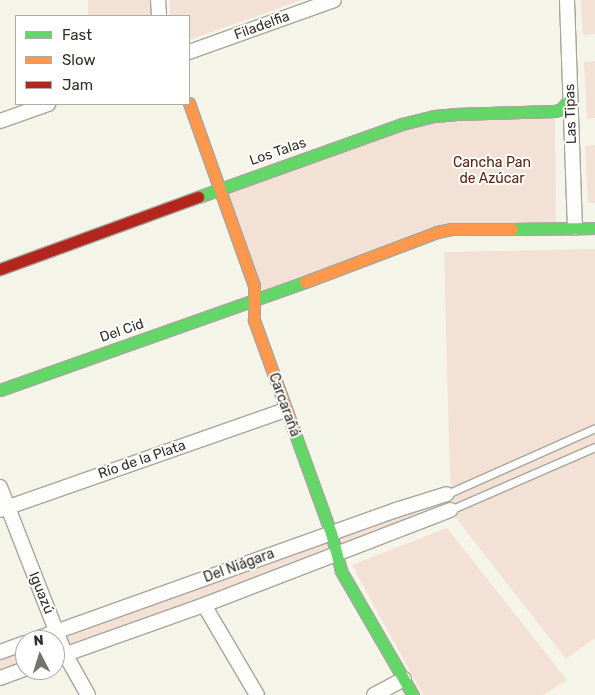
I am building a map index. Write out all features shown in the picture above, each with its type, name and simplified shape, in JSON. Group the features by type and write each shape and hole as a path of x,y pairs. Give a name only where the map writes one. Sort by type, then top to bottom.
{"street":[{"path":"158,0 159,15"},
{"name":"Filadelfia","path":"190,52 334,0"},
{"name":"Las Tipas","path":"567,0 575,228"},
{"name":"Los Talas","path":"0,268 402,124 434,116 456,114 555,111 561,109 570,99"},
{"path":"0,121 45,105"},
{"name":"Carcarañá","path":"190,105 254,286 254,320 331,533 341,571 413,695"},
{"name":"Del Cid","path":"0,390 255,300 437,232 451,229 595,228"},
{"name":"Río de la Plata","path":"4,508 285,410"},
{"name":"Iguazú","path":"0,487 4,508 56,630"},
{"name":"Del Niágara","path":"59,630 331,533 447,494"},
{"name":"Del Niágara","path":"65,654 204,605 450,510"},
{"path":"204,605 257,695"},
{"path":"0,652 15,647"},
{"name":"Iguazú","path":"65,663 88,695"},
{"path":"0,678 15,673"},
{"path":"374,695 404,679"}],"lane":[{"path":"447,494 595,428"},
{"path":"450,510 595,447"}],"green space":[{"path":"88,0 154,0 154,15 88,15"},
{"path":"170,0 302,0 190,40 190,15 170,15"},
{"path":"581,0 595,0 595,34 583,35"},
{"path":"595,61 595,118 587,119 584,62"},
{"name":"Cancha Pan de Azúcar","path":"555,111 556,228 441,231 265,297 221,190 427,118"},
{"path":"595,145 595,203 588,203 585,146"},
{"path":"595,249 595,638 566,659 456,518 450,478 444,252"},
{"path":"446,498 448,506 339,547 337,535"},
{"path":"447,528 567,680 543,695 423,695 352,565"},
{"path":"330,539 334,550 66,647 65,632"},
{"path":"15,653 15,668 0,673 0,658"}],"traffic: fast":[{"path":"198,197 402,124 434,116 455,114 555,111 561,109 570,99"},
{"path":"512,229 595,228"},
{"path":"0,390 305,282"},
{"path":"294,431 331,533 341,571 413,695"}],"traffic: slow":[{"path":"190,105 254,286 254,320 294,431"},
{"path":"305,282 437,232 451,229 512,229"}],"traffic: jam":[{"path":"0,269 198,197"}]}
